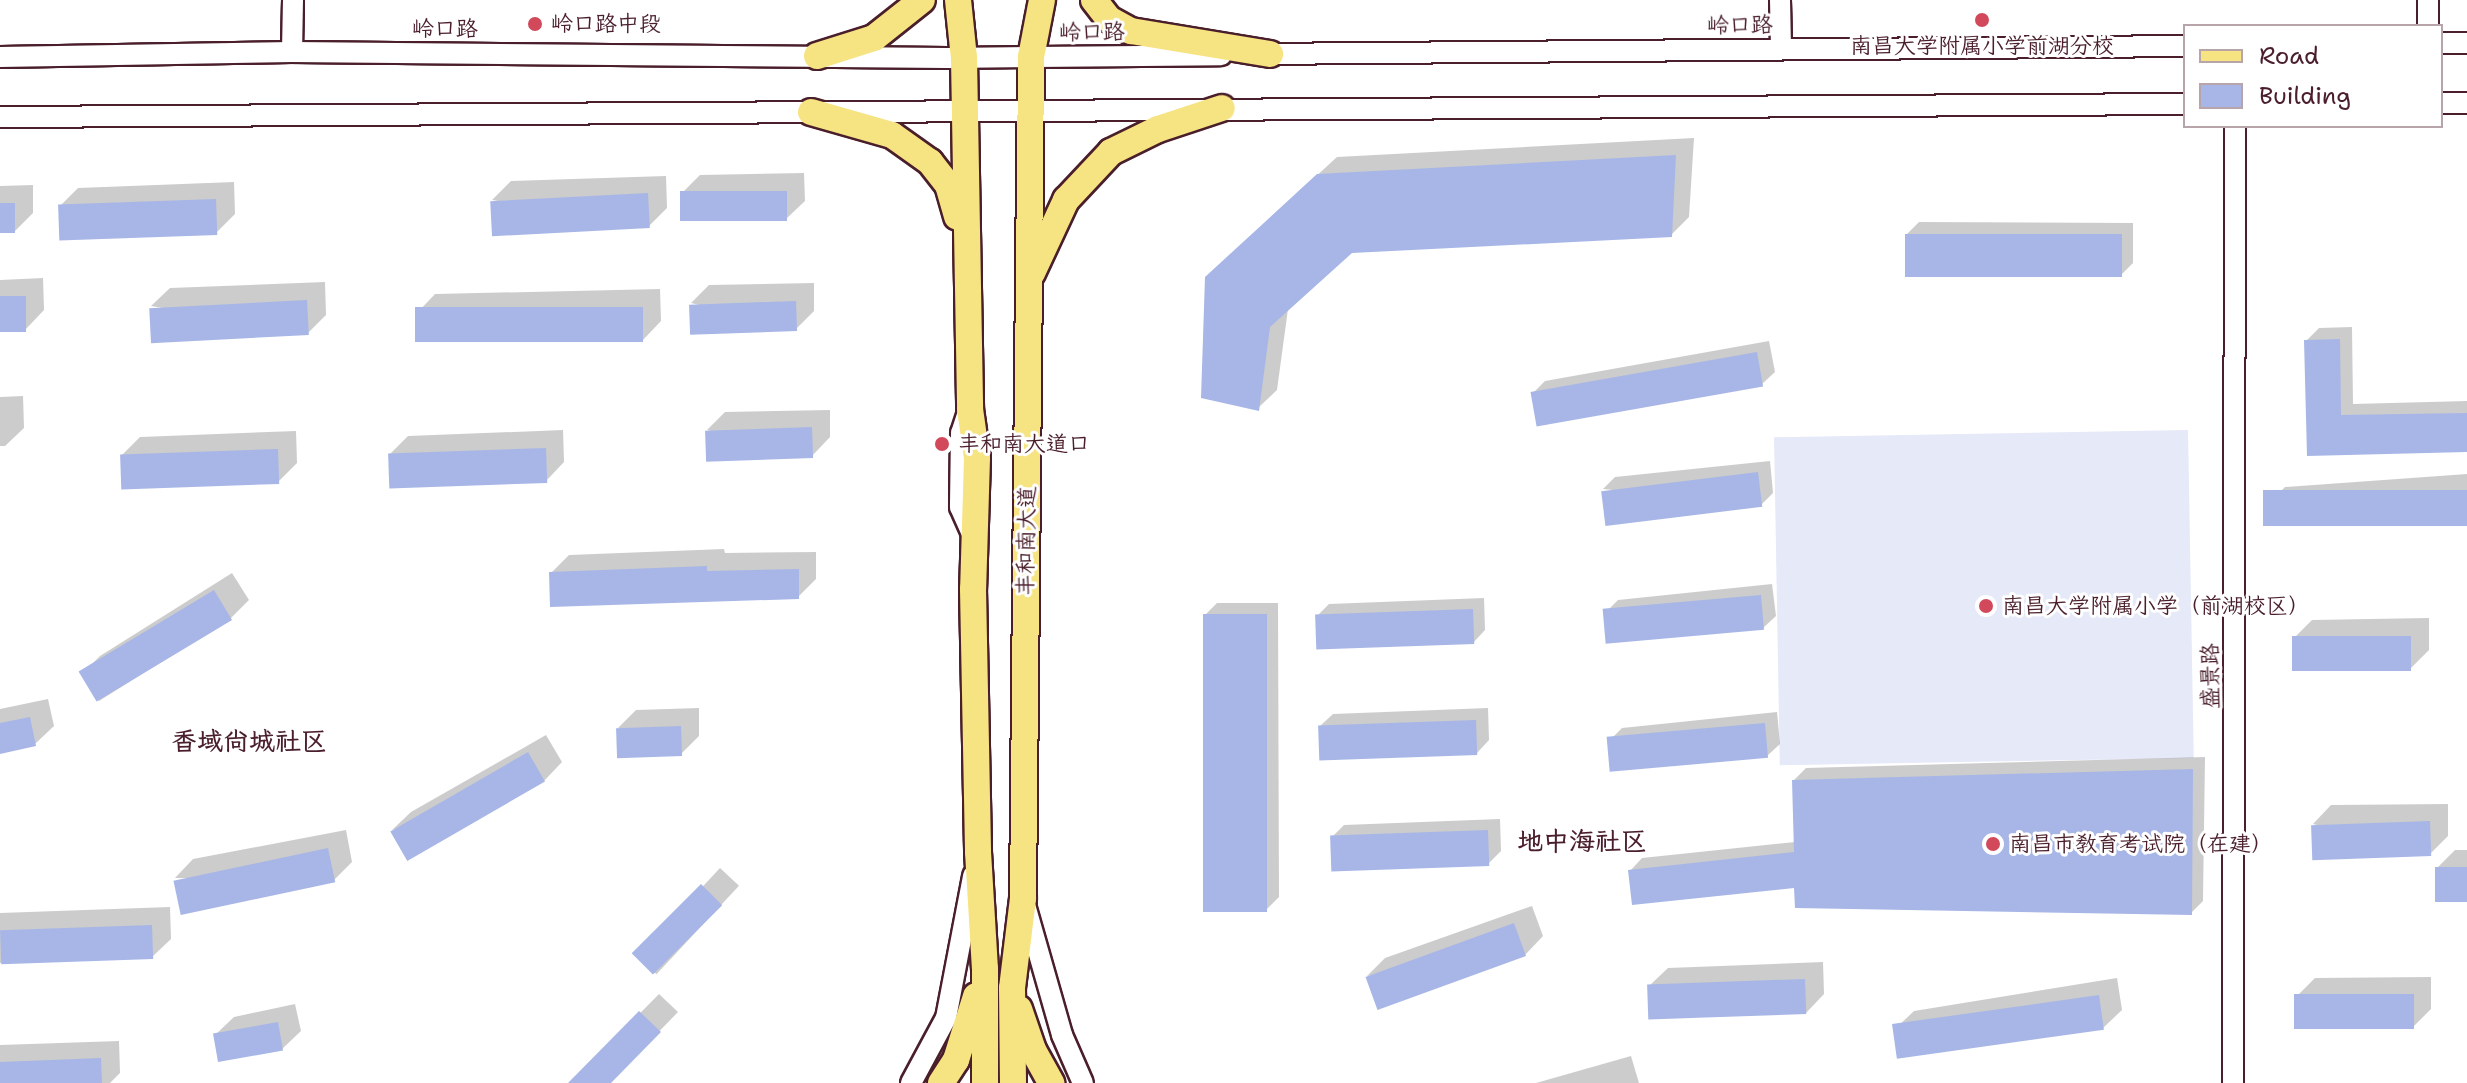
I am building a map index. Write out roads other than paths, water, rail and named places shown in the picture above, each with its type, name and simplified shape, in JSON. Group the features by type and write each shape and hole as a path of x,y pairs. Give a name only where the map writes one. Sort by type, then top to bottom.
{"main road":[{"path":"817,56 874,38 922,0"},
{"path":"958,0 964,58 970,409 977,458 974,537 978,852 985,969 985,1083"},
{"path":"964,58 972,0"},
{"name":"丰和南大道","path":"1013,1083 1012,988 1023,898 1031,57 1042,0"},
{"path":"1094,0 1109,19 1131,31 1270,54"},
{"path":"1028,280 1066,200 1111,152 1158,129 1222,108"},
{"path":"811,112 892,135 930,162 948,185 967,252"},
{"path":"941,1083 956,1060 985,969"},
{"path":"1012,988 1033,1050 1051,1083"}],"street":[{"path":"292,52 293,0"},
{"path":"1780,0 1781,49"},
{"path":"2428,0 2428,24"},
{"path":"2443,43 2467,43"},
{"name":"岭口路","path":"0,57 292,52 964,58 2183,46"},
{"path":"2443,103 2467,103"},
{"path":"0,117 2183,104"},
{"name":"盛景路","path":"2233,1083 2235,128"},
{"path":"911,1083 946,1018 978,852"},
{"path":"1023,898 1062,1035 1083,1083"}],"place":[{"name":"南昌大学附属小学前湖分校","path":"1982,20"},
{"name":"岭口路中段","path":"535,24"},
{"name":"丰和南大道口","path":"942,444"},
{"name":"南昌大学附属小学（前湖校区）","path":"1986,606"},
{"name":"南昌市教育考试院（在建）","path":"1993,844"}],"district":[{"name":"香域尚城社区","path":"249,741"},
{"name":"地中海社区","path":"1582,841"}]}
